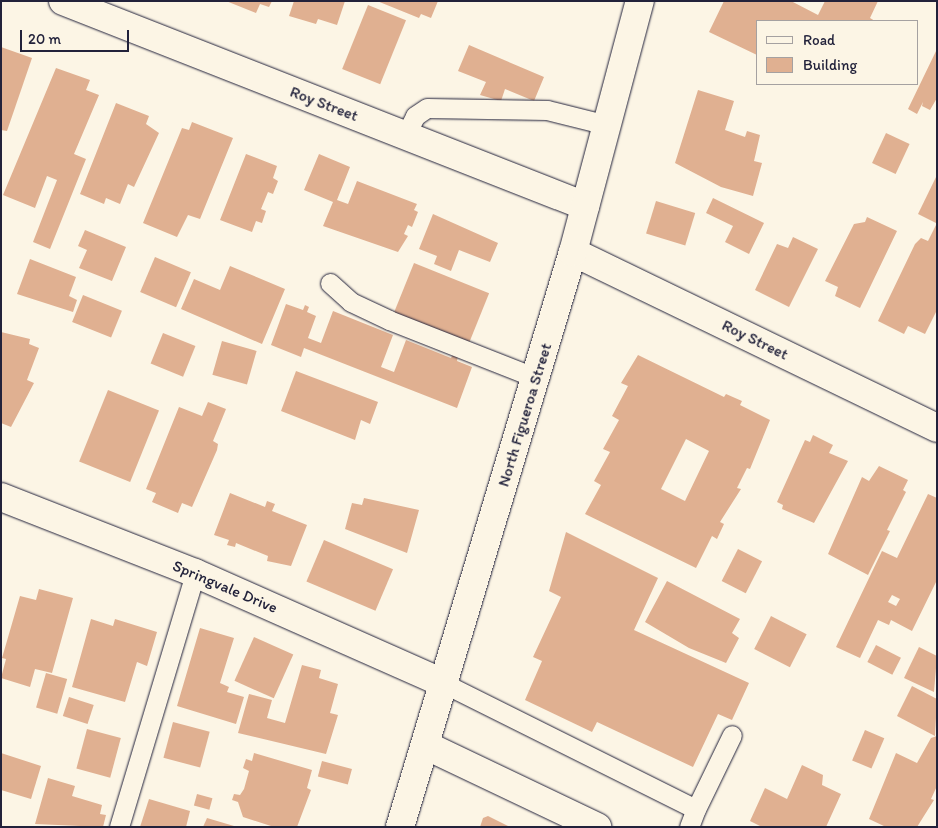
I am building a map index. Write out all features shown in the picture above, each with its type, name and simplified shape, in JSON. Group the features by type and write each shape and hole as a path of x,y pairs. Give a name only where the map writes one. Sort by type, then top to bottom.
{"street":[{"name":"Roy Street","path":"63,1 586,206"},
{"name":"North Figueroa Street","path":"400,827 445,684 573,252 640,1"},
{"name":"Roy Street","path":"573,252 937,428"},
{"name":"Springvale Drive","path":"1,497 195,573 445,684"},
{"path":"425,746 597,827"}],"lane":[{"path":"405,136 415,116 428,108 547,110 607,125"},
{"path":"330,282 351,302 389,320 536,378"},
{"path":"119,827 195,573"},
{"path":"445,684 696,809"},
{"path":"689,827 732,734"}],"building":[{"path":"226,1 272,1 269,7 260,4 256,13"},
{"path":"294,1 345,1 337,25 318,19 316,24 289,16"},
{"path":"377,1 438,1 431,18 421,14 419,18"},
{"path":"724,1 791,1 818,15 825,1 878,1 870,18 873,20 756,20 756,55 709,32"},
{"path":"368,5 406,20 380,84 342,69"},
{"path":"469,45 544,77 534,101 505,89 501,101 480,95 486,82 458,71"},
{"path":"1,47 32,58 7,131 1,130"},
{"path":"937,49 937,98 930,110 922,106 923,102 917,114 908,109"},
{"path":"56,68 90,80 86,90 99,95 74,154 86,159 50,249 33,242 57,180 47,176 35,208 3,195"},
{"path":"698,90 734,101 725,130 745,137 747,131 760,135 754,161 762,163 753,196 721,187 675,163"},
{"path":"116,103 149,116 146,124 159,133 134,187 128,184 120,204 106,198 104,204 80,194"},
{"path":"192,122 233,138 200,219 188,215 177,237 143,223 182,128 189,130"},
{"path":"886,133 910,144 896,174 872,163"},
{"path":"246,154 277,166 273,178 278,181 273,194 268,192 261,209 266,211 262,223 256,221 252,232 220,220"},
{"path":"319,154 350,167 337,200 348,204 357,181 417,204 414,210 418,212 412,227 408,225 404,234 408,236 398,252 323,226 333,202 304,190"},
{"path":"937,175 937,221 936,223 918,214"},
{"path":"713,198 764,223 749,254 725,242 733,226 706,213"},
{"path":"656,201 695,213 685,246 646,234"},
{"path":"433,214 498,243 490,262 459,250 451,271 434,264 437,256 419,249"},
{"path":"867,217 897,231 860,308 835,296 838,287 825,281 854,224 865,222"},
{"path":"937,223 937,310 925,334 908,326 904,334 878,321 915,244 921,238 928,241"},
{"path":"85,230 126,247 112,281 79,268 87,250 78,246"},
{"path":"793,237 818,249 789,307 755,290 777,244 788,248"},
{"path":"155,257 191,272 176,307 140,292"},
{"path":"30,259 76,277 69,296 77,300 73,312 17,294"},
{"path":"414,263 489,293 468,345 393,315"},
{"path":"230,266 285,289 262,344 181,309 194,279 220,290"},
{"path":"83,295 122,311 111,338 72,322"},
{"path":"286,304 303,310 305,305 309,307 307,312 316,316 308,338 321,343 333,311 393,335 381,367 394,372 406,340 451,358 453,354 458,356 457,361 472,367 457,408 304,348 301,357 271,345"},
{"path":"1,332 30,339 29,344 39,348 27,380 34,383 11,427 1,423"},
{"path":"163,333 195,346 183,377 151,364"},
{"path":"222,341 257,351 247,385 212,375"},
{"path":"638,355 724,397 726,394 742,401 740,405 770,420 750,469 747,468 737,488 741,489 720,522 724,524 717,539 712,536 696,568 585,514 601,485 594,481 610,452 603,449 619,420 612,416 628,386 621,383","holes":["686,439 709,451 685,501 661,489"]},
{"path":"296,371 378,402 370,424 361,420 355,440 281,411"},
{"path":"108,390 159,411 130,482 79,461"},
{"path":"208,402 226,409 213,441 218,444 217,450 192,507 182,503 178,513 152,502 156,493 146,489 179,407 202,416"},
{"path":"813,435 833,445 829,453 848,461 814,523 782,509 783,505 777,502 805,440 810,442"},
{"path":"879,466 908,480 903,490 906,492 887,530 890,531 868,575 828,554 862,477 869,481"},
{"path":"230,493 265,507 267,501 275,504 272,511 307,525 291,566 267,561 268,556 236,543 235,547 227,545 229,540 214,535"},
{"path":"928,494 937,498 937,580 912,631 891,620 889,625 878,620 860,658 836,647 882,551 897,558","holes":["892,595 900,599 896,606 888,602"]},
{"path":"364,498 419,510 407,553 345,529 352,503 362,505"},
{"path":"566,532 658,578 634,630 749,683 732,720 718,714 693,767 597,722 592,732 525,700 542,661 533,657 561,597 549,591"},
{"path":"324,540 393,569 375,611 306,581"},
{"path":"738,549 762,561 746,593 722,581"},
{"path":"667,581 740,619 732,633 739,638 726,663 689,648 645,622"},
{"path":"39,589 73,598 52,673 35,669 30,687 1,678 6,659 2,658 20,596 36,600"},
{"path":"771,616 807,634 790,667 754,649"},
{"path":"91,619 113,626 115,619 157,632 147,666 137,662 125,702 72,687"},
{"path":"200,628 234,638 220,683 229,687 227,692 244,697 236,724 177,706"},
{"path":"254,637 293,654 274,698 234,681"},
{"path":"876,645 901,658 892,675 867,662"},
{"path":"919,647 937,656 934,692 904,678"},
{"path":"302,665 321,670 319,678 338,684 330,713 338,715 326,754 238,733 249,694 272,700 267,718 285,723"},
{"path":"46,673 67,679 57,714 36,708"},
{"path":"912,686 937,699 935,736 897,716"},
{"path":"69,697 94,705 88,724 63,716"},
{"path":"173,722 210,732 200,768 163,758"},
{"path":"87,729 121,738 110,778 76,769"},
{"path":"865,730 884,738 871,769 852,760"},
{"path":"937,736 937,786 931,799 934,800 917,827 886,827 869,819 896,753 917,763 931,738"},
{"path":"1,753 41,766 31,799 1,790"},
{"path":"254,753 312,770 307,788 311,790 297,827 274,827 243,817 238,802 232,800 234,794 240,795 244,789 249,771 243,768 246,759 252,761"},
{"path":"322,761 352,769 348,784 318,776"},
{"path":"802,765 823,775 822,785 841,794 826,827 762,827 750,821 765,788 787,799"},
{"path":"48,778 75,786 72,796 102,805 100,814 106,815 103,827 35,824"},
{"path":"197,794 212,798 209,810 194,806"},
{"path":"149,799 190,811 186,827 140,827"},
{"path":"488,816 510,827 480,827 483,818"},
{"path":"207,818 234,826 234,827 203,827"}]}
